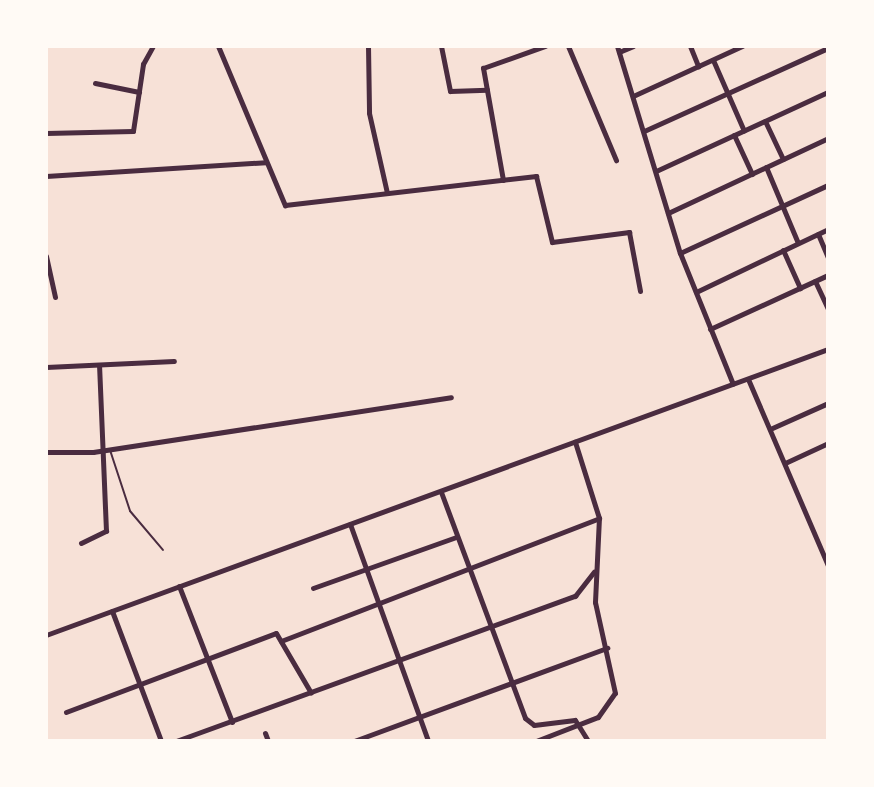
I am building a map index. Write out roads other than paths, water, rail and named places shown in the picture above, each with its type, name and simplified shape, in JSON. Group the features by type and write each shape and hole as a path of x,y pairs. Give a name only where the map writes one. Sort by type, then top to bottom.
{"street":[{"path":"46,133 133,131 139,92 153,46"},
{"path":"218,46 285,205 536,176 552,242 629,232 640,291"},
{"path":"368,46 369,113 387,193"},
{"path":"441,46 450,91 487,90"},
{"path":"503,180 483,68 545,46"},
{"path":"568,46 616,160"},
{"path":"633,46 618,49 680,253 733,384"},
{"path":"690,46 698,66"},
{"path":"633,96 742,46"},
{"path":"644,131 828,48"},
{"path":"713,60 744,131"},
{"path":"95,83 139,92"},
{"path":"656,171 828,92"},
{"path":"765,121 783,159"},
{"path":"734,135 752,174"},
{"path":"668,213 828,138"},
{"path":"46,176 266,162"},
{"path":"766,167 798,243"},
{"path":"680,253 828,185"},
{"path":"696,292 828,229"},
{"path":"818,234 828,258"},
{"path":"783,250 800,288"},
{"path":"46,256 55,297"},
{"path":"710,329 828,275"},
{"path":"815,281 828,309"},
{"path":"46,635 828,349"},
{"path":"46,367 174,361"},
{"path":"81,543 105,537 107,450 99,365"},
{"path":"748,379 828,566"},
{"path":"46,452 107,450 451,397"},
{"path":"770,429 828,403"},
{"path":"536,741 598,717 615,693 594,572 599,518 575,442"},
{"path":"785,463 828,443"},
{"path":"441,492 529,724 581,723"},
{"path":"281,641 599,518"},
{"path":"350,524 428,741"},
{"path":"313,588 456,537"},
{"path":"176,741 575,596 594,572"},
{"path":"179,586 232,722"},
{"path":"112,611 137,687 161,741"},
{"path":"66,712 276,633 311,693"},
{"path":"354,741 607,648"},
{"path":"581,723 588,741"},
{"path":"265,733 268,741"}],"lane":[{"path":"107,450 130,511 163,550"}]}
